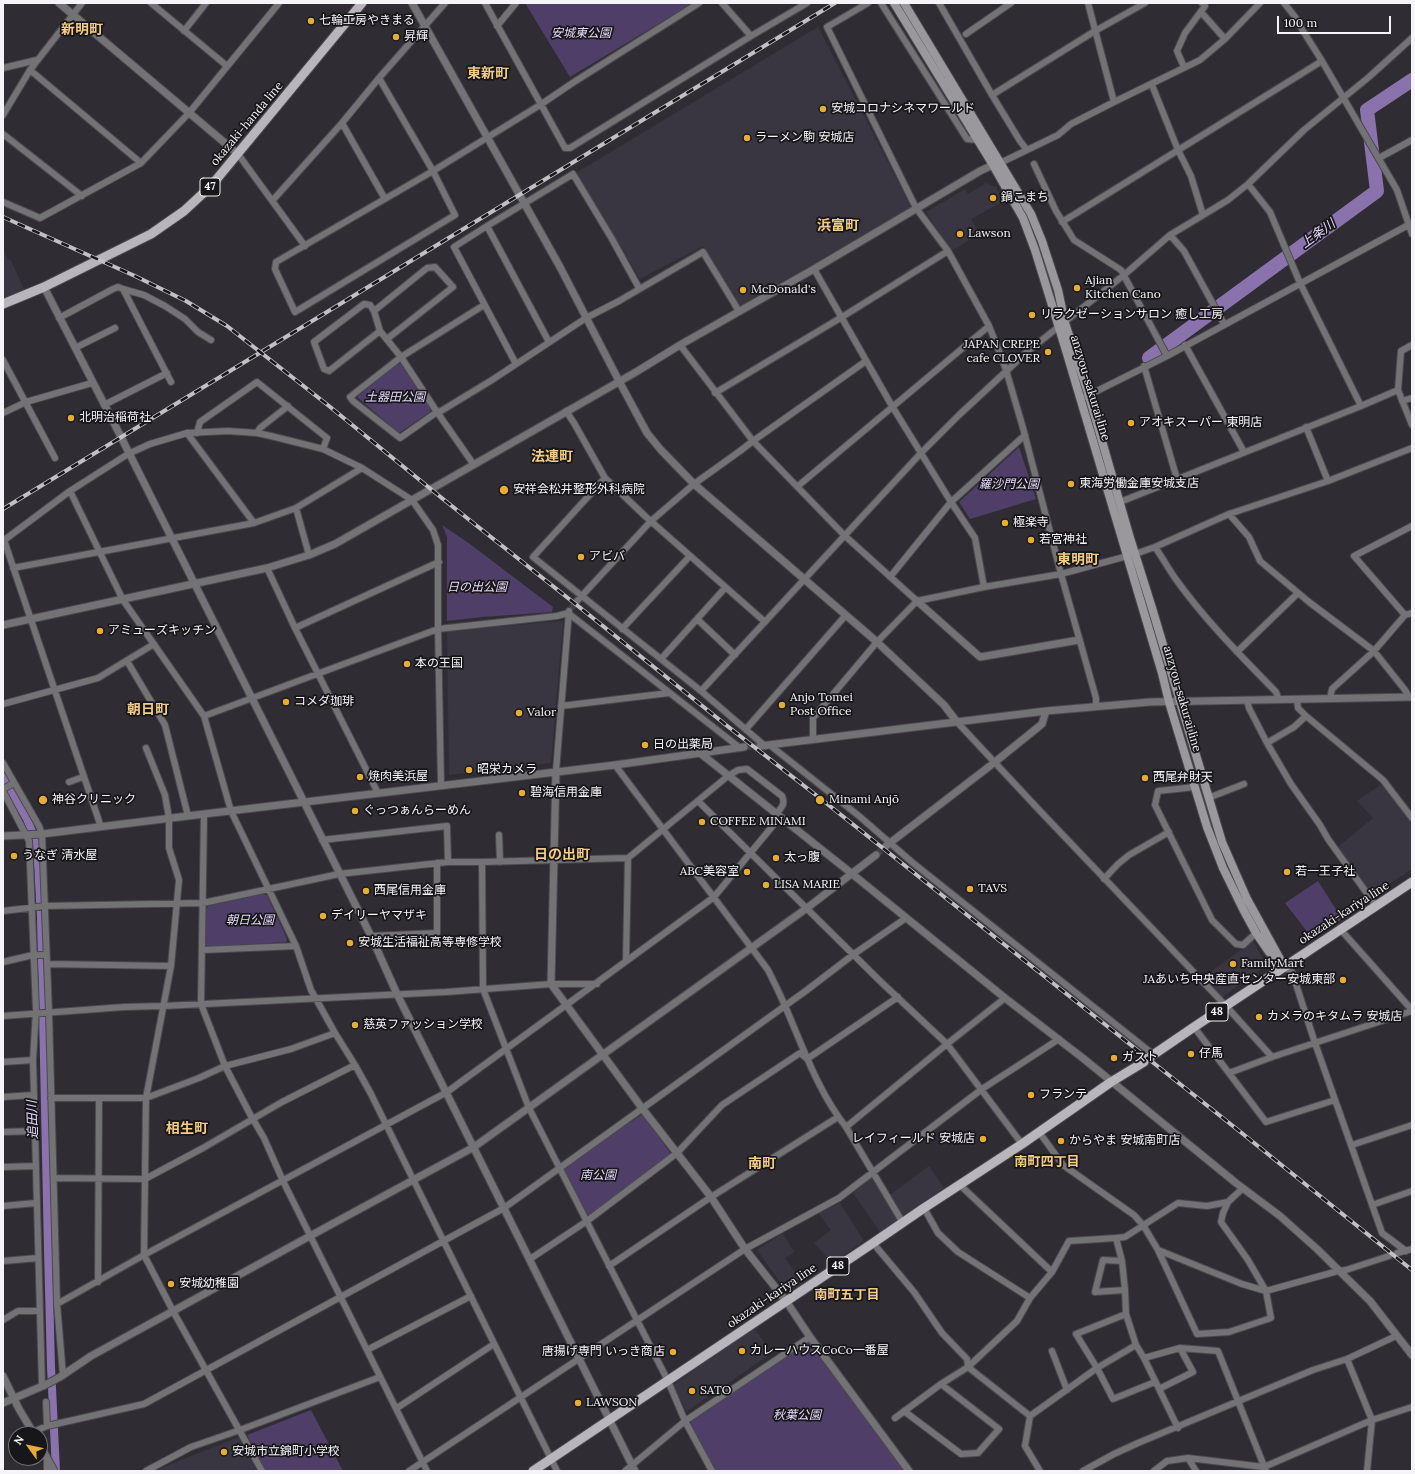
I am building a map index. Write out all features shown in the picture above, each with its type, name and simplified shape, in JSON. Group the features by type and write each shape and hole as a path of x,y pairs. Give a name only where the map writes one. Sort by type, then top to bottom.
{"main road":[{"name":"okazaki-handa line","path":"3,304 44,287 151,234 184,211 211,186 362,3"},
{"name":"anzyou-sakurai line","path":"894,3 978,140 997,164"},
{"name":"anzyou-sakurai line","path":"904,3 997,164 1023,218 1089,396 1120,502 1131,555 1169,702 1207,826 1223,868 1256,933 1269,952 1284,967"},
{"name":"anzyou-sakurai line","path":"1062,325 1081,400 1179,701 1222,842 1247,899 1284,967"},
{"name":"okazaki-kariya line","path":"533,1471 924,1208 1022,1144 1111,1082 1150,1058 1194,1026 1412,882"}],"street":[{"path":"59,3 238,154 273,200 305,246"},
{"path":"3,115 37,60 82,3"},
{"path":"151,3 227,66"},
{"path":"184,31 206,3"},
{"path":"3,202 40,218 141,163 189,113 279,3"},
{"path":"412,3 560,267 618,382 647,433 661,450 694,484 877,642 944,704 957,722 1104,879 1226,1006 1272,1057"},
{"path":"273,200 342,123 379,78 445,3"},
{"path":"484,3 565,148 570,148 807,3"},
{"path":"497,26 516,3"},
{"path":"379,78 433,171 455,215 295,312 276,269 276,262 433,171 540,105 699,3"},
{"path":"722,3 751,36"},
{"path":"868,3 826,27 916,208 948,251 989,326 1006,370 1060,574 1096,698 1096,707"},
{"path":"881,3 967,139 978,140"},
{"path":"939,3 992,95 1027,150"},
{"path":"966,34 1011,3"},
{"path":"1088,3 1114,102"},
{"path":"992,95 1095,31 1146,3"},
{"path":"1184,67 1177,51 1185,33 1205,6 1202,3"},
{"path":"3,625 267,568 309,555 335,544 814,269 980,171 1058,135 1071,124 1200,60 1225,39 1260,3"},
{"path":"1284,3 1296,18 1322,61 1397,190 1410,224 1412,234"},
{"path":"1201,12 1225,39"},
{"path":"701,691 764,622 805,580 844,535 920,453 1006,370 1124,275 1170,235 1228,200 1248,184 1304,130 1344,98 1412,38"},
{"path":"3,68 37,60"},
{"path":"1062,222 1322,61"},
{"path":"30,70 141,163"},
{"path":"1152,85 1178,150 1191,176 1203,215"},
{"path":"342,123 385,198"},
{"path":"3,134 82,196"},
{"path":"1379,158 1412,140"},
{"path":"1034,164 1062,222 1074,240 1121,270 1167,356"},
{"path":"516,364 454,247 517,207 573,174 639,288"},
{"path":"1248,184 1270,212 1300,283 1361,406"},
{"path":"1081,400 1144,366 1167,356 1410,224"},
{"path":"487,226 549,342"},
{"path":"1170,235 1184,251 1224,324"},
{"path":"715,393 948,251"},
{"path":"484,304 401,357 350,397 400,438 436,412 441,411 586,318 703,252 739,312"},
{"path":"374,311 427,268 435,267 453,287 387,339"},
{"path":"814,269 920,453 975,538 984,587"},
{"path":"44,287 252,697 371,936 397,994 634,1468"},
{"path":"59,318 118,287 144,295 165,306 185,319 198,332 211,340"},
{"path":"123,289 171,382"},
{"path":"380,331 329,371 324,369 314,342 364,304 370,305 374,311 380,331 401,357 436,412 474,465"},
{"path":"798,486 989,326"},
{"path":"75,348 115,328"},
{"path":"680,345 715,393 753,440 844,535 980,657 1079,640"},
{"path":"1185,345 1244,452"},
{"path":"1412,345 1401,352 1398,390 1412,425"},
{"path":"3,360 56,458"},
{"path":"579,598 651,521 694,484 753,440 866,361"},
{"path":"1144,366 1177,479"},
{"path":"104,405 167,373"},
{"path":"3,413 26,402 92,382"},
{"path":"197,433 200,422 257,382 327,438 323,449"},
{"path":"1120,502 1398,390"},
{"path":"1402,401 1412,398"},
{"path":"257,433 260,428 288,406"},
{"path":"566,412 574,423 605,478 764,622"},
{"path":"1306,428 1328,481"},
{"path":"101,827 3,540 70,491 128,454 150,444 187,433 228,431 257,433 297,441 323,449 362,468 412,500 433,530 438,545 441,785"},
{"path":"187,433 254,523"},
{"path":"890,577 951,502 1024,435"},
{"path":"813,739 813,718 877,642 917,601 984,587 1060,574 1131,555 1155,547 1229,514 1328,481 1412,448"},
{"path":"13,568 254,523 296,508 362,468"},
{"path":"605,478 533,557 579,598 661,659 765,746 859,816 888,845 913,863 1150,1058"},
{"path":"70,491 123,600 204,716 231,811 296,946 311,990 355,1065 386,1125 412,1181 557,1471"},
{"path":"296,508 309,555"},
{"path":"765,746 1046,711 1096,707 1179,701 1410,698 1406,690 1374,651 1298,593 1260,561 1249,538 1229,514"},
{"path":"1405,615 1354,556 1412,526"},
{"path":"1155,547 1175,578 1237,652 1276,692 1279,700"},
{"path":"622,629 690,556"},
{"path":"295,628 439,562"},
{"path":"267,568 295,628 319,673 378,793"},
{"path":"661,659 725,588"},
{"path":"1237,652 1298,593"},
{"path":"204,716 438,629 557,616 569,611"},
{"path":"569,611 669,693 742,748"},
{"path":"569,611 556,771 551,984 642,1108 710,1197 745,1249 786,1301 810,1337 909,1471"},
{"path":"1330,699 1332,690 1374,651 1405,615 1412,613"},
{"path":"746,729 846,615"},
{"path":"697,619 735,654"},
{"path":"3,704 98,678 154,644"},
{"path":"127,661 165,725 188,816"},
{"path":"561,706 669,693"},
{"path":"1247,700 1249,708 1267,743 1291,784 1376,906"},
{"path":"1297,700 1298,708 1306,716 1377,775 1412,818"},
{"path":"888,845 1042,724 1046,711"},
{"path":"1267,743 1294,727 1306,716"},
{"path":"146,748 165,795 168,818 169,848 179,880 171,966 146,1098 144,1255 173,1311 262,1471"},
{"path":"3,836 42,834 101,827 742,748"},
{"path":"700,753 1005,998 1059,1039 1243,1188 1280,1216 1370,1301 1412,1355"},
{"path":"3,763 39,826 42,834 49,1013 57,1304 62,1376"},
{"path":"615,764 768,970 785,1005 807,1059 838,1117 846,1126 903,1223"},
{"path":"3,911 45,906 203,903 339,874 448,862 628,858 728,776 738,770 747,770 782,796 784,800 778,815 750,853 714,897 597,984 506,1048 447,1092 144,1255 57,1304"},
{"path":"69,782 83,777"},
{"path":"14,783 3,790 27,834 29,841 35,1014 32,1060 38,1258 44,1385"},
{"path":"1208,798 1244,784"},
{"path":"1195,787 1158,791 1155,805 1212,920 1236,944 1243,945 1256,933"},
{"path":"698,801 947,1044 1022,1144"},
{"path":"1406,810 1412,805"},
{"path":"204,814 201,1004 225,1066 264,1138 282,1181 427,1471"},
{"path":"322,840 447,826 448,862"},
{"path":"1104,879 1129,855 1169,832"},
{"path":"499,835 500,862"},
{"path":"3,1403 62,1376 91,1356 474,1147 807,908 876,854"},
{"path":"626,961 628,858"},
{"path":"482,862 483,989 529,1108 668,1381 685,1420 712,1471"},
{"path":"371,936 437,933 437,863"},
{"path":"46,1402 47,1426 144,1404 504,1208 854,954 906,918"},
{"path":"1229,1073 1412,1010 1341,930"},
{"path":"202,950 296,946"},
{"path":"3,962 34,955 46,955"},
{"path":"47,964 171,966"},
{"path":"1284,967 1292,972 1315,1043 1382,1234 1409,1250"},
{"path":"3,1016 124,1007 397,994 551,984 597,984"},
{"path":"807,1059 898,997"},
{"path":"846,1126 1005,998"},
{"path":"1194,1026 1266,1122 1335,1100"},
{"path":"51,1098 146,1098 199,1078 225,1066 291,1049 335,1033"},
{"path":"409,1471 745,1249 839,1198 982,1089 1059,1039"},
{"path":"530,1259 587,1221 677,1153 722,1104 800,1052 807,1059"},
{"path":"3,1062 32,1060"},
{"path":"54,1178 145,1179 253,1120 282,1102 355,1065"},
{"path":"3,1097 34,1094"},
{"path":"98,1282 99,1098"},
{"path":"609,1266 710,1197 838,1117"},
{"path":"1352,1145 1412,1125"},
{"path":"3,1132 35,1131"},
{"path":"1039,1132 1063,1165 1134,1215 1143,1225 1158,1250 1197,1334 1229,1332 1271,1318 1266,1291 1248,1260 1221,1222 1228,1202 1243,1188"},
{"path":"3,1167 36,1166"},
{"path":"960,1185 1052,1272"},
{"path":"1372,1205 1412,1190"},
{"path":"895,1418 968,1367 1017,1321 1030,1298 1052,1272 1069,1241 1125,1237 1178,1203 1207,1206 1228,1202"},
{"path":"3,1206 36,1203"},
{"path":"924,1208 938,1233 958,1252 1030,1298"},
{"path":"1116,1238 1122,1261 1126,1314 1136,1345 1144,1358 1178,1428"},
{"path":"874,1243 914,1292 942,1333 967,1359 968,1367 1030,1416"},
{"path":"1158,1250 1242,1284 1266,1291 1346,1270 1389,1256"},
{"path":"1397,1253 1409,1250"},
{"path":"3,1262 38,1258"},
{"path":"1122,1261 1103,1260 1095,1292 1125,1290"},
{"path":"367,1350 470,1296"},
{"path":"3,1320 18,1312 40,1310"},
{"path":"1126,1314 1076,1334 1097,1368 1113,1399 1155,1382"},
{"path":"1083,1471 1114,1454 1313,1370 1347,1359 1396,1336"},
{"path":"625,1471 634,1468 685,1420 810,1337"},
{"path":"396,1408 494,1344"},
{"path":"1040,1471 1025,1446 1030,1416 1097,1368 1136,1345"},
{"path":"1144,1358 1180,1348 1218,1351 1265,1469"},
{"path":"1159,1389 1193,1372 1180,1348"},
{"path":"1052,1351 1067,1390"},
{"path":"1347,1359 1372,1420 1367,1471"},
{"path":"3,1376 19,1409 30,1426"},
{"path":"146,1471 191,1447 380,1377"},
{"path":"904,1411 961,1454 978,1453 999,1429 942,1384"},
{"path":"1154,1471 1167,1461 1188,1458 1265,1469 1372,1420 1412,1407"},
{"path":"1188,1458 1196,1471"}],"shaded area":[{"path":"818,27 911,207 740,306 703,246 640,279 576,173"},
{"path":"986,183 996,187 1004,201 971,219 980,234 951,251 926,212 965,189 968,194"},
{"path":"3,248 8,260 10,259 25,291 3,300"},
{"path":"563,621 551,763 449,775 447,631"},
{"path":"1380,785 1384,786 1412,825 1412,869 1372,895 1338,847 1373,818 1357,801"},
{"path":"1253,941 1263,959 1259,971 1221,998 1202,978"},
{"path":"929,1166 944,1188 903,1215 890,1195"},
{"path":"871,1177 898,1220 880,1232 853,1193"},
{"path":"840,1203 864,1241 832,1263 814,1243 831,1230 818,1213"},
{"path":"783,1233 794,1252 785,1258 803,1284 787,1292 757,1250"},
{"path":"754,1328 772,1353 687,1411 672,1386"},
{"name":"安城市立錦町小学校","path":"239,1437 257,1471 159,1471 161,1468"}],"green space":[{"name":"安城東公園","path":"525,3 693,3 570,77"},
{"name":"土器田公園","path":"397,364 401,364 431,409 430,412 399,433 357,397"},
{"name":"羅沙門公園","path":"1019,447 1036,499 970,519 959,502"},
{"name":"日の出公園","path":"442,525 470,544 553,607 552,612 447,621 447,537"},
{"path":"1318,881 1342,919 1312,938 1285,903"},
{"name":"朝日公園","path":"263,894 267,895 287,939 286,942 208,947 205,944 206,910 208,906"},
{"name":"南公園","path":"643,1114 671,1154 587,1221 559,1168"},
{"name":"秋葉公園","path":"809,1342 905,1471 716,1471 690,1424 692,1420"},
{"path":"311,1410 343,1471 265,1471 247,1435"}],"waterway":[{"name":"上条川","path":"1149,358 1377,191 1367,110 1412,80"},
{"name":"追田川","path":"3,777 27,819 37,844 41,918 51,1367 56,1471"}],"tunnel":[{"path":"570,610 577,601"},
{"path":"744,747 760,746"},
{"path":"876,855 886,846"}],"railway":[{"path":"3,509 835,3"},
{"path":"3,217 135,276 186,301 227,326 1412,1270"}],"place":[{"name":"七輪工房やきまる","path":"311,21"},
{"name":"昇輝","path":"396,37"},
{"name":"安城コロナシネマワールド","path":"823,109"},
{"name":"ラーメン駒 安城店","path":"747,138"},
{"name":"鍋こまち","path":"993,198"},
{"name":"Lawson","path":"960,234"},
{"name":"Ajian Kitchen Cano","path":"1077,288"},
{"name":"McDonald's","path":"743,290"},
{"name":"リラクゼーションサロン 癒し工房","path":"1032,315"},
{"name":"JAPAN CREPE cafe CLOVER","path":"1048,352"},
{"name":"北明治稲荷社","path":"71,418"},
{"name":"アオキスーパー 東明店","path":"1131,423"},
{"name":"東海労働金庫安城支店","path":"1071,484"},
{"name":"安祥会松井整形外科病院","path":"504,490"},
{"name":"極楽寺","path":"1005,523"},
{"name":"若宮神社","path":"1031,540"},
{"name":"アビバ","path":"581,557"},
{"name":"アミューズキッチン","path":"100,631"},
{"name":"本の王国","path":"407,664"},
{"name":"コメダ珈琲","path":"286,702"},
{"name":"Anjo Tomei Post Office","path":"782,705"},
{"name":"Valor","path":"519,713"},
{"name":"日の出薬局","path":"645,745"},
{"name":"昭栄カメラ","path":"469,770"},
{"name":"焼肉美浜屋","path":"360,777"},
{"name":"西尾弁財天","path":"1145,778"},
{"name":"碧海信用金庫","path":"522,793"},
{"name":"神谷クリニック","path":"43,800"},
{"name":"Minami Anjō","path":"820,800"},
{"name":"ぐっつぁんらーめん","path":"355,811"},
{"name":"COFFEE MINAMI","path":"702,822"},
{"name":"うなぎ 清水屋","path":"14,856"},
{"name":"太っ腹","path":"776,858"},
{"name":"ABC美容室","path":"747,872"},
{"name":"若一王子社","path":"1287,872"},
{"name":"LISA MARIE","path":"766,885"},
{"name":"TAVS","path":"970,889"},
{"name":"西尾信用金庫","path":"366,891"},
{"name":"デイリーヤマザキ","path":"323,916"},
{"name":"安城生活福祉高等専修学校","path":"350,943"},
{"name":"FamilyMart","path":"1233,964"},
{"name":"JAあいち中央産直センター安城東部","path":"1343,980"},
{"name":"カメラのキタムラ 安城店","path":"1259,1017"},
{"name":"慈英ファッション学校","path":"355,1025"},
{"name":"仔馬","path":"1191,1054"},
{"name":"ガスト","path":"1114,1058"},
{"name":"フランテ","path":"1031,1095"},
{"name":"レイフィールド 安城店","path":"983,1139"},
{"name":"からやま 安城南町店","path":"1061,1141"},
{"name":"安城幼稚園","path":"171,1284"},
{"name":"カレーハウスCoCo一番屋","path":"742,1351"},
{"name":"唐揚げ専門 いっき商店","path":"673,1352"},
{"name":"SATO","path":"692,1391"},
{"name":"LAWSON","path":"578,1403"},
{"name":"安城市立錦町小学校","path":"224,1452"}],"district":[{"name":"新明町","path":"82,30"},
{"name":"東新町","path":"488,74"},
{"name":"浜富町","path":"838,226"},
{"name":"法連町","path":"552,457"},
{"name":"東明町","path":"1078,560"},
{"name":"朝日町","path":"148,710"},
{"name":"日の出町","path":"562,855"},
{"name":"相生町","path":"187,1129"},
{"name":"南町四丁目","path":"1047,1162"},
{"name":"南町","path":"762,1164"},
{"name":"南町五丁目","path":"847,1295"}]}
